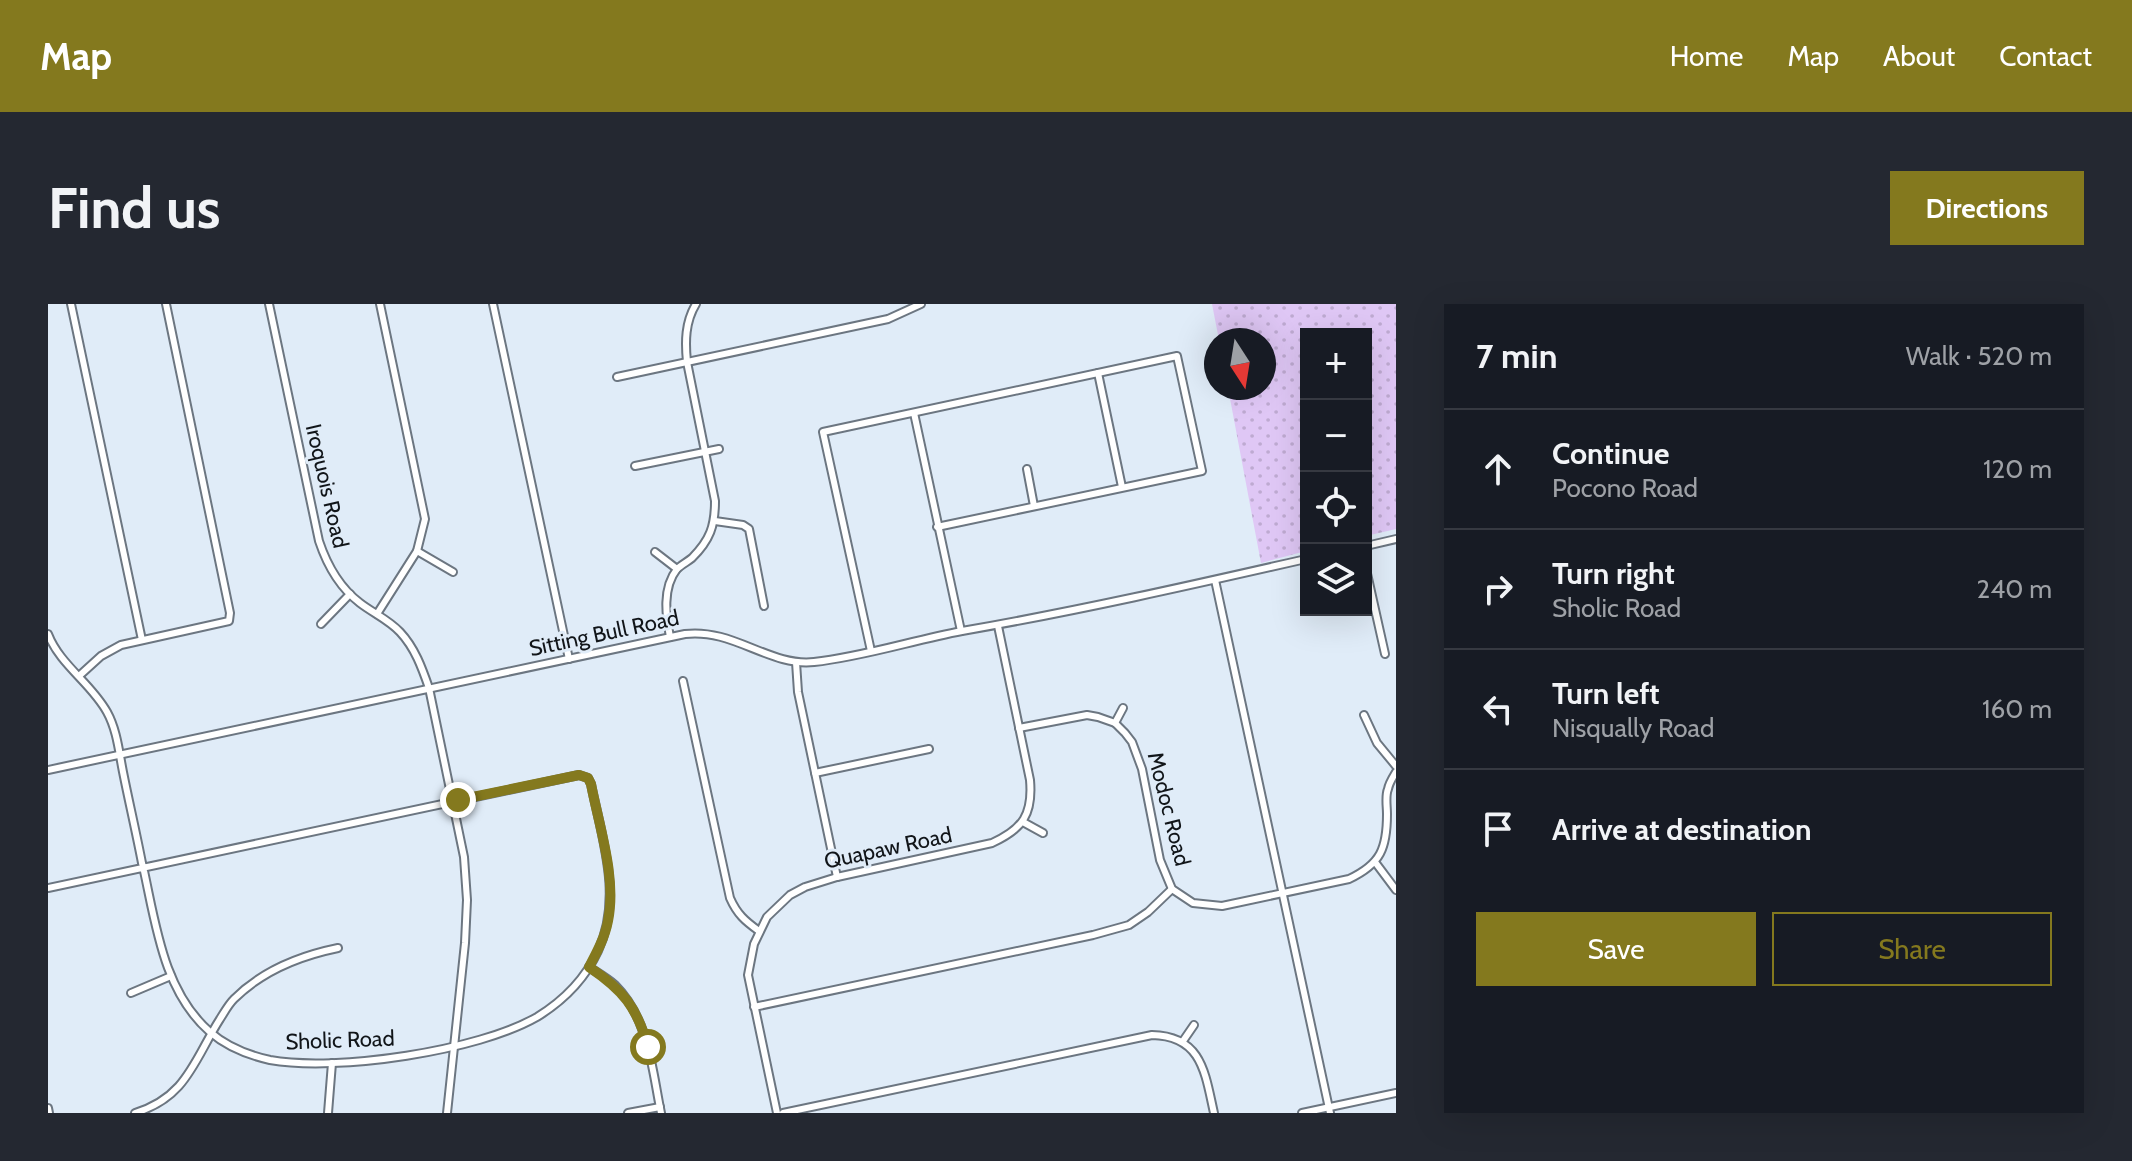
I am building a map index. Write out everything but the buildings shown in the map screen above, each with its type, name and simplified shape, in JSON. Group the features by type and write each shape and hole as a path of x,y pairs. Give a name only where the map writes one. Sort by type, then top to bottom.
{"street":[{"path":"71,304 142,640"},
{"path":"79,676 101,656 121,645 229,621 230,613 166,304"},
{"name":"Iroquois Road","path":"269,304 319,541 326,561 350,594 397,629 409,642 429,688 464,857 467,891 465,943 447,1113"},
{"path":"377,614 417,551 425,519 380,304"},
{"path":"493,304 569,659"},
{"path":"670,637 666,615 669,584 677,569 692,558 707,540 715,521 715,501 685,341 696,304"},
{"path":"617,377 888,319 921,304"},
{"path":"871,651 823,432 1177,356 1202,471 937,527"},
{"path":"1098,373 1122,487"},
{"path":"914,413 961,631"},
{"path":"635,466 719,449"},
{"path":"1027,469 1034,506"},
{"path":"715,521 743,525 749,529 764,606"},
{"path":"1372,545 1396,539"},
{"path":"417,551 453,572"},
{"path":"655,552 677,569"},
{"name":"Sitting Bull Road","path":"48,770 670,637 713,634 796,662 820,662 1300,560"},
{"path":"1215,580 1329,1110"},
{"path":"321,624 350,594"},
{"path":"1372,596 1385,654"},
{"path":"998,626 1031,792 1029,809 1023,822 1043,833"},
{"name":"Sholic Road","path":"48,634 67,665 97,696 109,715 160,945 171,976 192,1013 211,1033 239,1050 274,1060 332,1063 384,1059 498,1035 538,1016 566,996 589,967 608,922 611,889 588,778 579,775 452,802"},
{"path":"796,662 798,692 837,877"},
{"path":"683,681 730,898 736,911 759,931"},
{"path":"1019,728 1087,715 1115,723 1123,708"},
{"path":"1364,715 1377,743 1396,769 1387,790 1387,835 1375,862 1396,890"},
{"name":"Modoc Road","path":"1115,723 1138,754 1160,860 1172,889 1193,903 1222,906 1349,879 1375,862"},
{"path":"815,773 929,749"},
{"path":"48,888 452,802"},
{"name":"Quapaw Road","path":"777,1113 748,975 759,931 767,917 790,895 805,887 837,877 992,843 1014,831 1023,822"},
{"path":"754,1007 1129,925 1172,889"},
{"path":"135,1113 167,1098 182,1083 232,1001 266,972 309,954 338,948"},
{"path":"589,967 613,983 635,1010 648,1047 661,1110 628,1113"},
{"path":"131,993 171,976"},
{"path":"1183,1041 1194,1025"},
{"path":"783,1113 1152,1035 1165,1035 1183,1041 1197,1056 1214,1113"},
{"path":"328,1113 332,1063"},
{"path":"1302,1113 1329,1110 1396,1093"},
{"path":"159,1103 164,1113"}],"shaded area":[{"path":"1212,304 1396,304 1396,529 1372,535 1372,328 1300,328 1300,553 1261,563 1230,400 1276,400 1276,328 1217,328"}],"route":[{"path":"458,800 579,775 588,778 611,889 608,922 598,952 589,967 613,983 635,1010 648,1047"}]}
